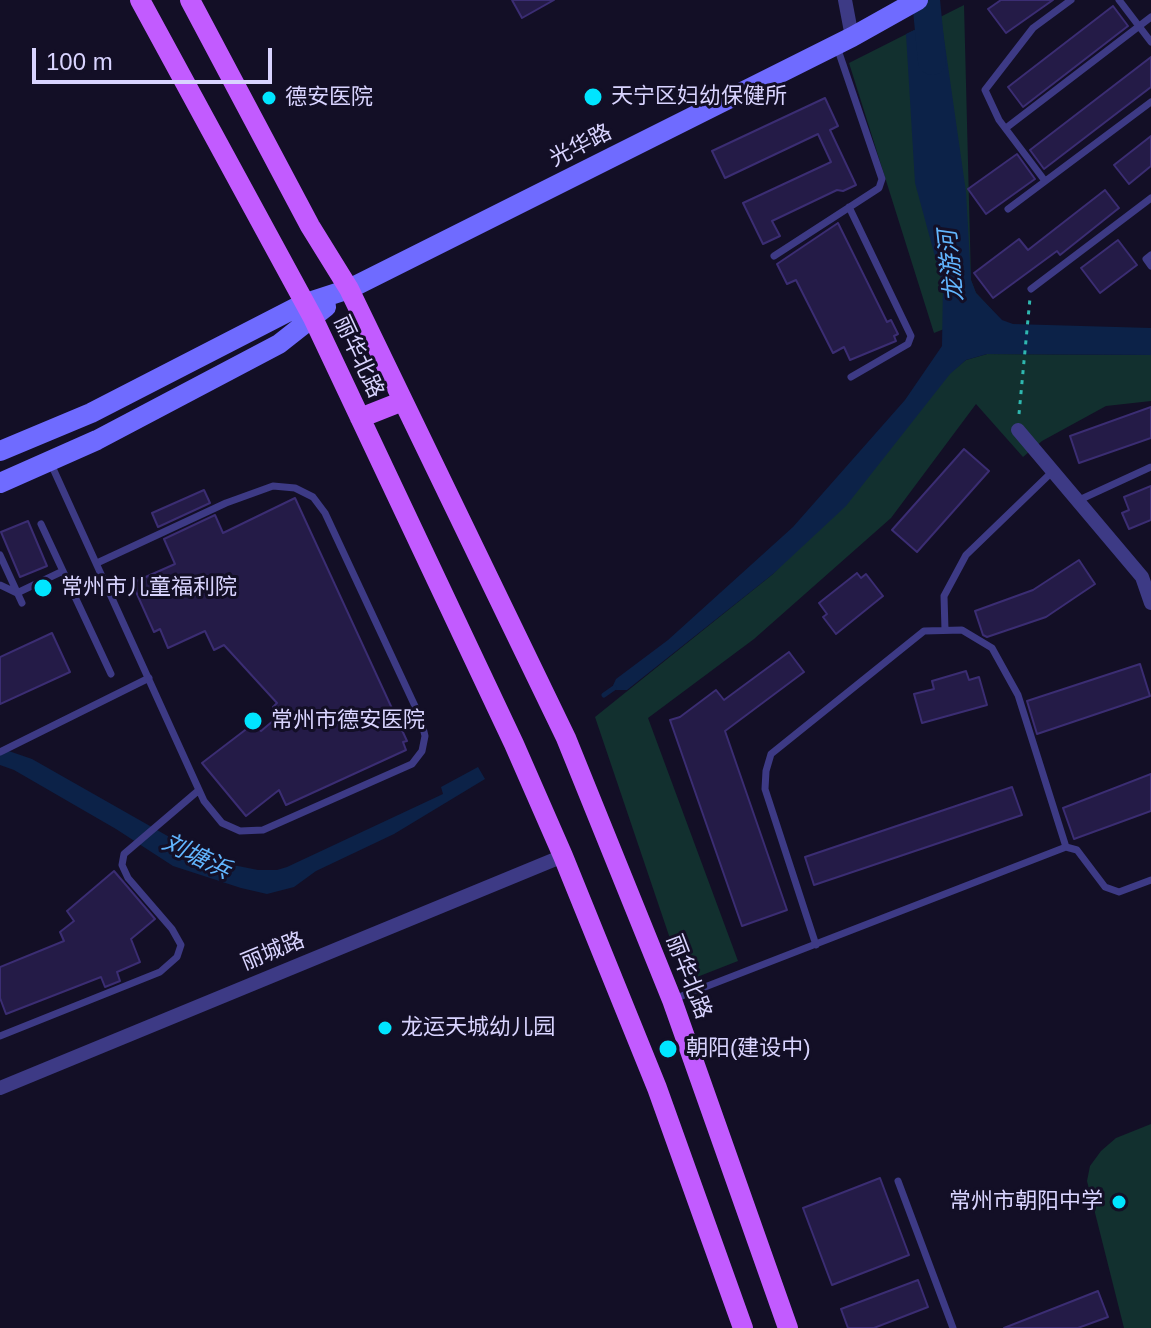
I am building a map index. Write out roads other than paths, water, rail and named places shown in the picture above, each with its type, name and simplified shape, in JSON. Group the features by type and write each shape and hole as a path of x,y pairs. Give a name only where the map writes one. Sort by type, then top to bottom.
{"main road":[{"name":"丽华北路","path":"140,0 308,311 514,744 563,856"},
{"name":"丽华北路","path":"190,0 310,226 349,289 556,715 672,1000 788,1328"},
{"name":"光华路","path":"0,451 91,413 308,311 844,41 914,2"},
{"name":"光华路","path":"0,483 97,440 279,344 308,311"},
{"path":"360,418 403,401"},
{"path":"563,856 657,1088 743,1328"}],"street":[{"path":"844,41 845,0"},
{"path":"1018,430 1142,577 1151,603"},
{"name":"丽城路","path":"0,1088 563,856"}],"lane":[{"path":"1045,181 1006,128 985,90 1033,28 1071,0"},
{"path":"1119,0 1151,42"},
{"path":"1006,128 1151,17"},
{"path":"774,256 879,188 882,179 844,41"},
{"path":"1008,209 1151,102"},
{"path":"1031,289 1151,198"},
{"path":"849,207 911,336 908,344 851,377"},
{"path":"1151,255 1146,259 1151,266"},
{"path":"51,462 204,801 222,823 240,831 263,830 412,764 422,751 425,736 421,719 325,513 313,497 295,488 273,486 226,503 97,563"},
{"path":"1077,501 1151,467"},
{"path":"945,630 944,596 966,555 1053,471"},
{"path":"41,524 111,674"},
{"path":"0,555 22,603"},
{"path":"17,593 63,571"},
{"path":"0,585 17,593"},
{"path":"816,945 765,789 771,754 924,631 962,630 992,648 1018,695 1066,847"},
{"path":"0,752 149,678"},
{"path":"0,1036 160,972 177,957 181,945 172,929 128,878 122,865 124,854 199,790"},
{"path":"672,1000 1066,847 1077,850 1105,887 1119,892 1151,880"},
{"path":"898,1181 953,1328"}],"water":[{"path":"941,17 966,192 971,280 976,293 1002,320 1013,324 1151,328 1151,355 987,354 966,360 950,374 846,506 773,574 627,690 611,690 616,679 668,640 793,527 905,400 942,346 943,286 915,183 906,34"},
{"name":"刘塘浜","path":"0,748 32,759 201,855 258,870 287,867 443,794 441,787 478,767 485,779 394,834 316,871 294,887 267,894 173,866 116,829 0,765"}],"waterway":[{"name":"龙游河","path":"926,0 932,61"},
{"path":"604,695 614,688"}],"place":[{"name":"天宁区妇幼保健所","path":"593,97"},
{"name":"德安医院","path":"269,98"},
{"name":"常州市儿童福利院","path":"43,588"},
{"name":"常州市德安医院","path":"253,721"},
{"name":"龙运天城幼儿园","path":"385,1028"},
{"name":"朝阳(建设中)","path":"668,1049"},
{"name":"常州市朝阳中学","path":"1119,1202"}]}
